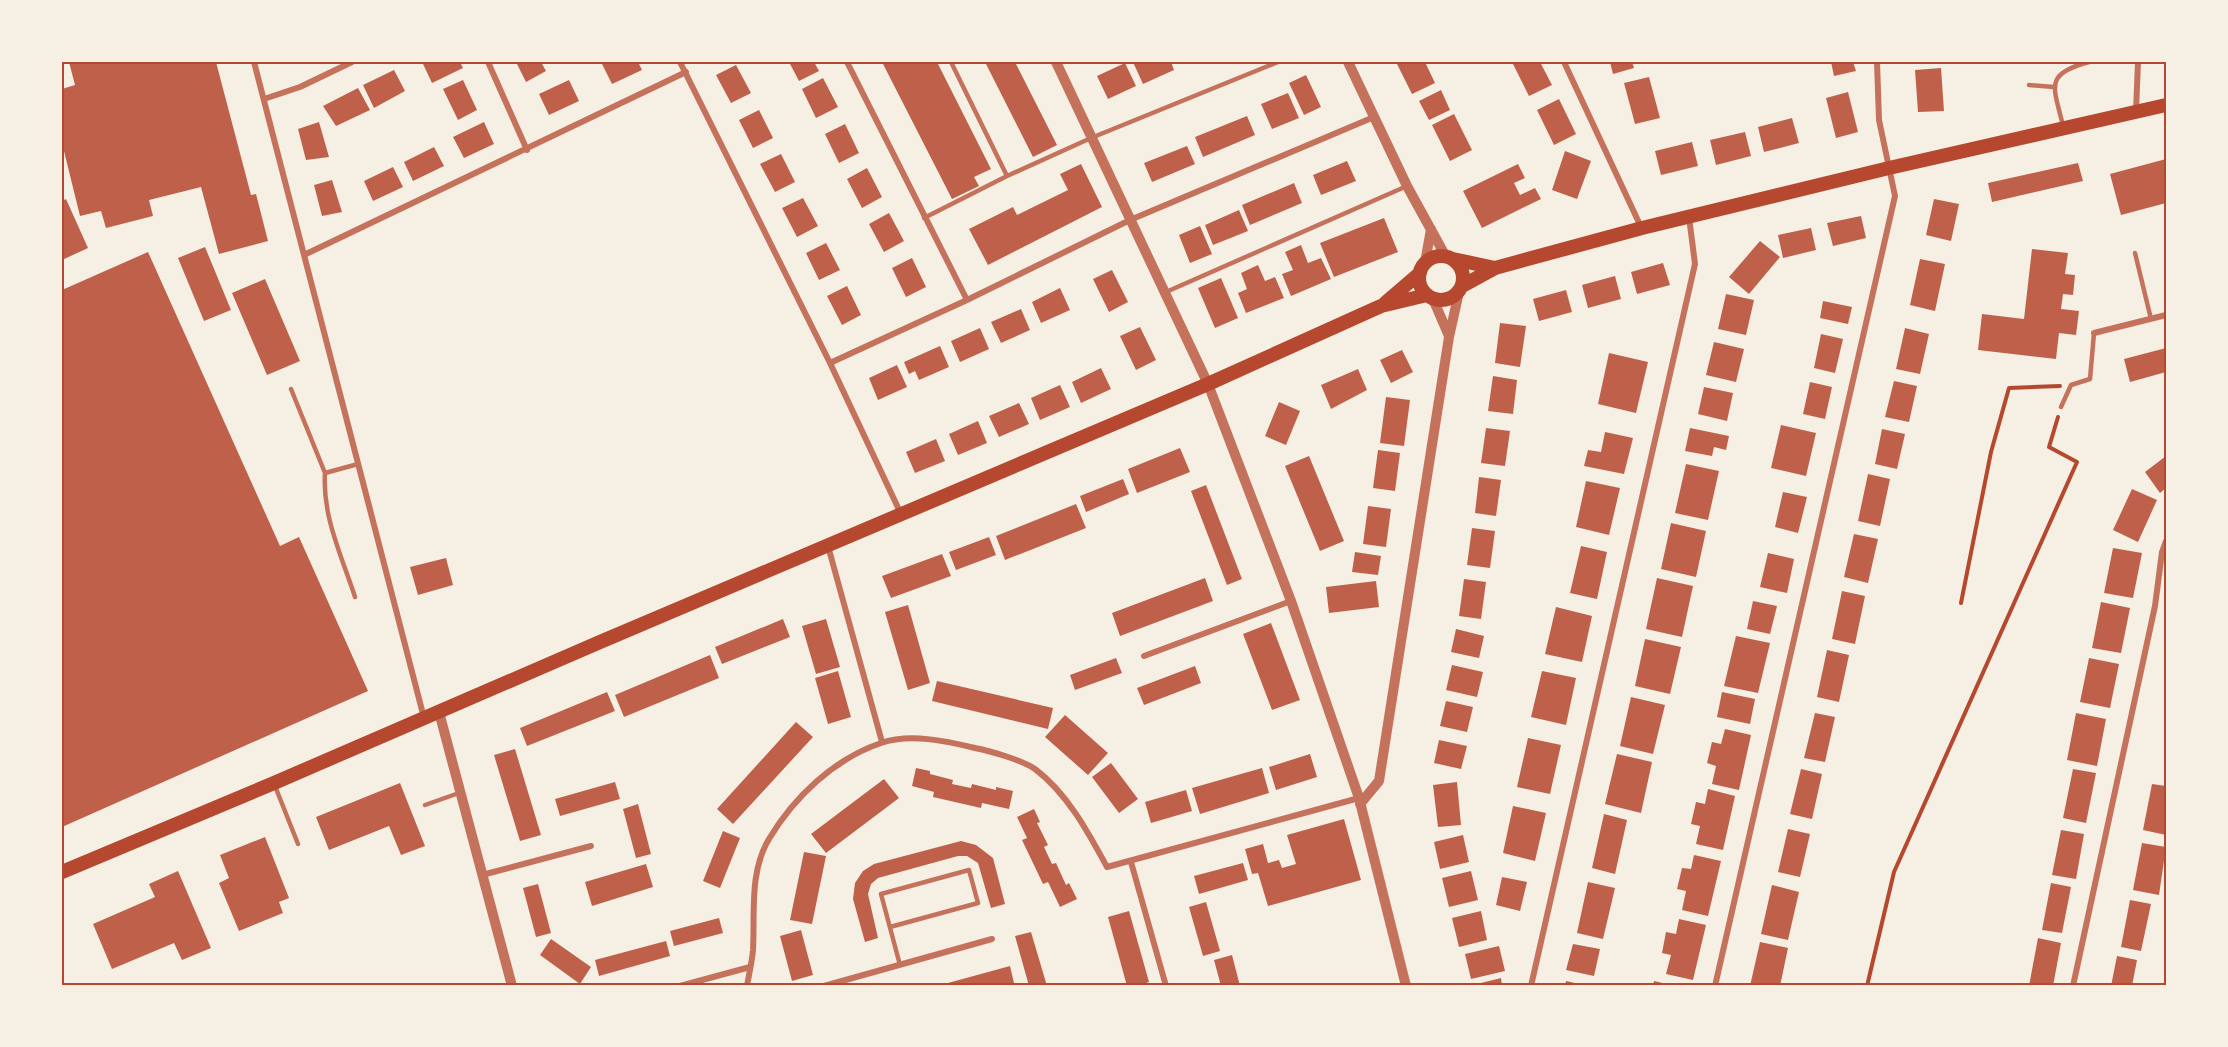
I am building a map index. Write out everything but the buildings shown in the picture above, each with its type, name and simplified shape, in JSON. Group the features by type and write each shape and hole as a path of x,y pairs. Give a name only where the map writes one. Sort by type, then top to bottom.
{"main road":[{"path":"62,872 1208,384 1381,306 1430,297 1447,300 1460,289 1495,268 1642,228 1889,168 2166,105"},
{"path":"1381,306 1439,256 1495,268"},
{"path":"1450,258 1462,271 1460,289"},
{"path":"1423,268 1420,284 1430,297"}],"street":[{"path":"254,62 424,718"},
{"path":"264,99 300,87 352,62"},
{"path":"488,62 527,150"},
{"path":"680,62 830,363 901,514"},
{"path":"847,62 967,300"},
{"path":"1057,62 1208,384 1291,600 1360,801 1406,986"},
{"path":"1348,62 1407,186 1450,258"},
{"path":"1564,62 1642,228"},
{"path":"1714,986 1896,196 1879,120 1877,62"},
{"path":"2136,112 2138,62"},
{"path":"304,255 686,72"},
{"path":"830,363 967,300 1130,220 1375,117"},
{"path":"1531,986 1695,264 1689,217"},
{"path":"1423,268 1431,228"},
{"path":"747,986 753,951 752,906 757,874 768,840 810,787 841,762 882,742 911,739 947,741 992,752 1034,768 1058,792 1083,823 1107,867 1360,801 1379,781 1449,337 1460,289"},
{"path":"1430,297 1449,337"},
{"path":"2094,333 2166,315"},
{"path":"2073,986 2155,606 2162,552 2166,542"},
{"path":"828,546 882,742"},
{"path":"2162,552 2166,563"},
{"path":"1144,656 1291,600"},
{"path":"439,712 512,986"},
{"path":"482,875 591,846"},
{"path":"1131,862 1166,986"},
{"path":"824,986 992,939"},
{"path":"680,986 750,967"}],"lane":[{"path":"951,62 1007,176"},
{"path":"924,218 1007,176 1091,138 1278,62"},
{"path":"2064,128 2054,87 2057,78 2064,70 2090,62"},
{"path":"2029,85 2054,87"},
{"path":"1166,292 1407,186"},
{"path":"2135,253 2151,319"},
{"path":"2061,407 2071,385 2090,379 2094,333"},
{"path":"291,389 325,473 323,493 326,508 355,597"},
{"path":"325,473 358,464"},
{"path":"274,783 298,844"},
{"path":"425,805 459,793"},
{"path":"890,927 978,903 969,870 881,894 900,964"}],"path":[{"path":"1961,603 1991,452 2009,388 2071,385"},
{"path":"1867,986 1893,872 2077,462 2049,447 2061,407"}]}
